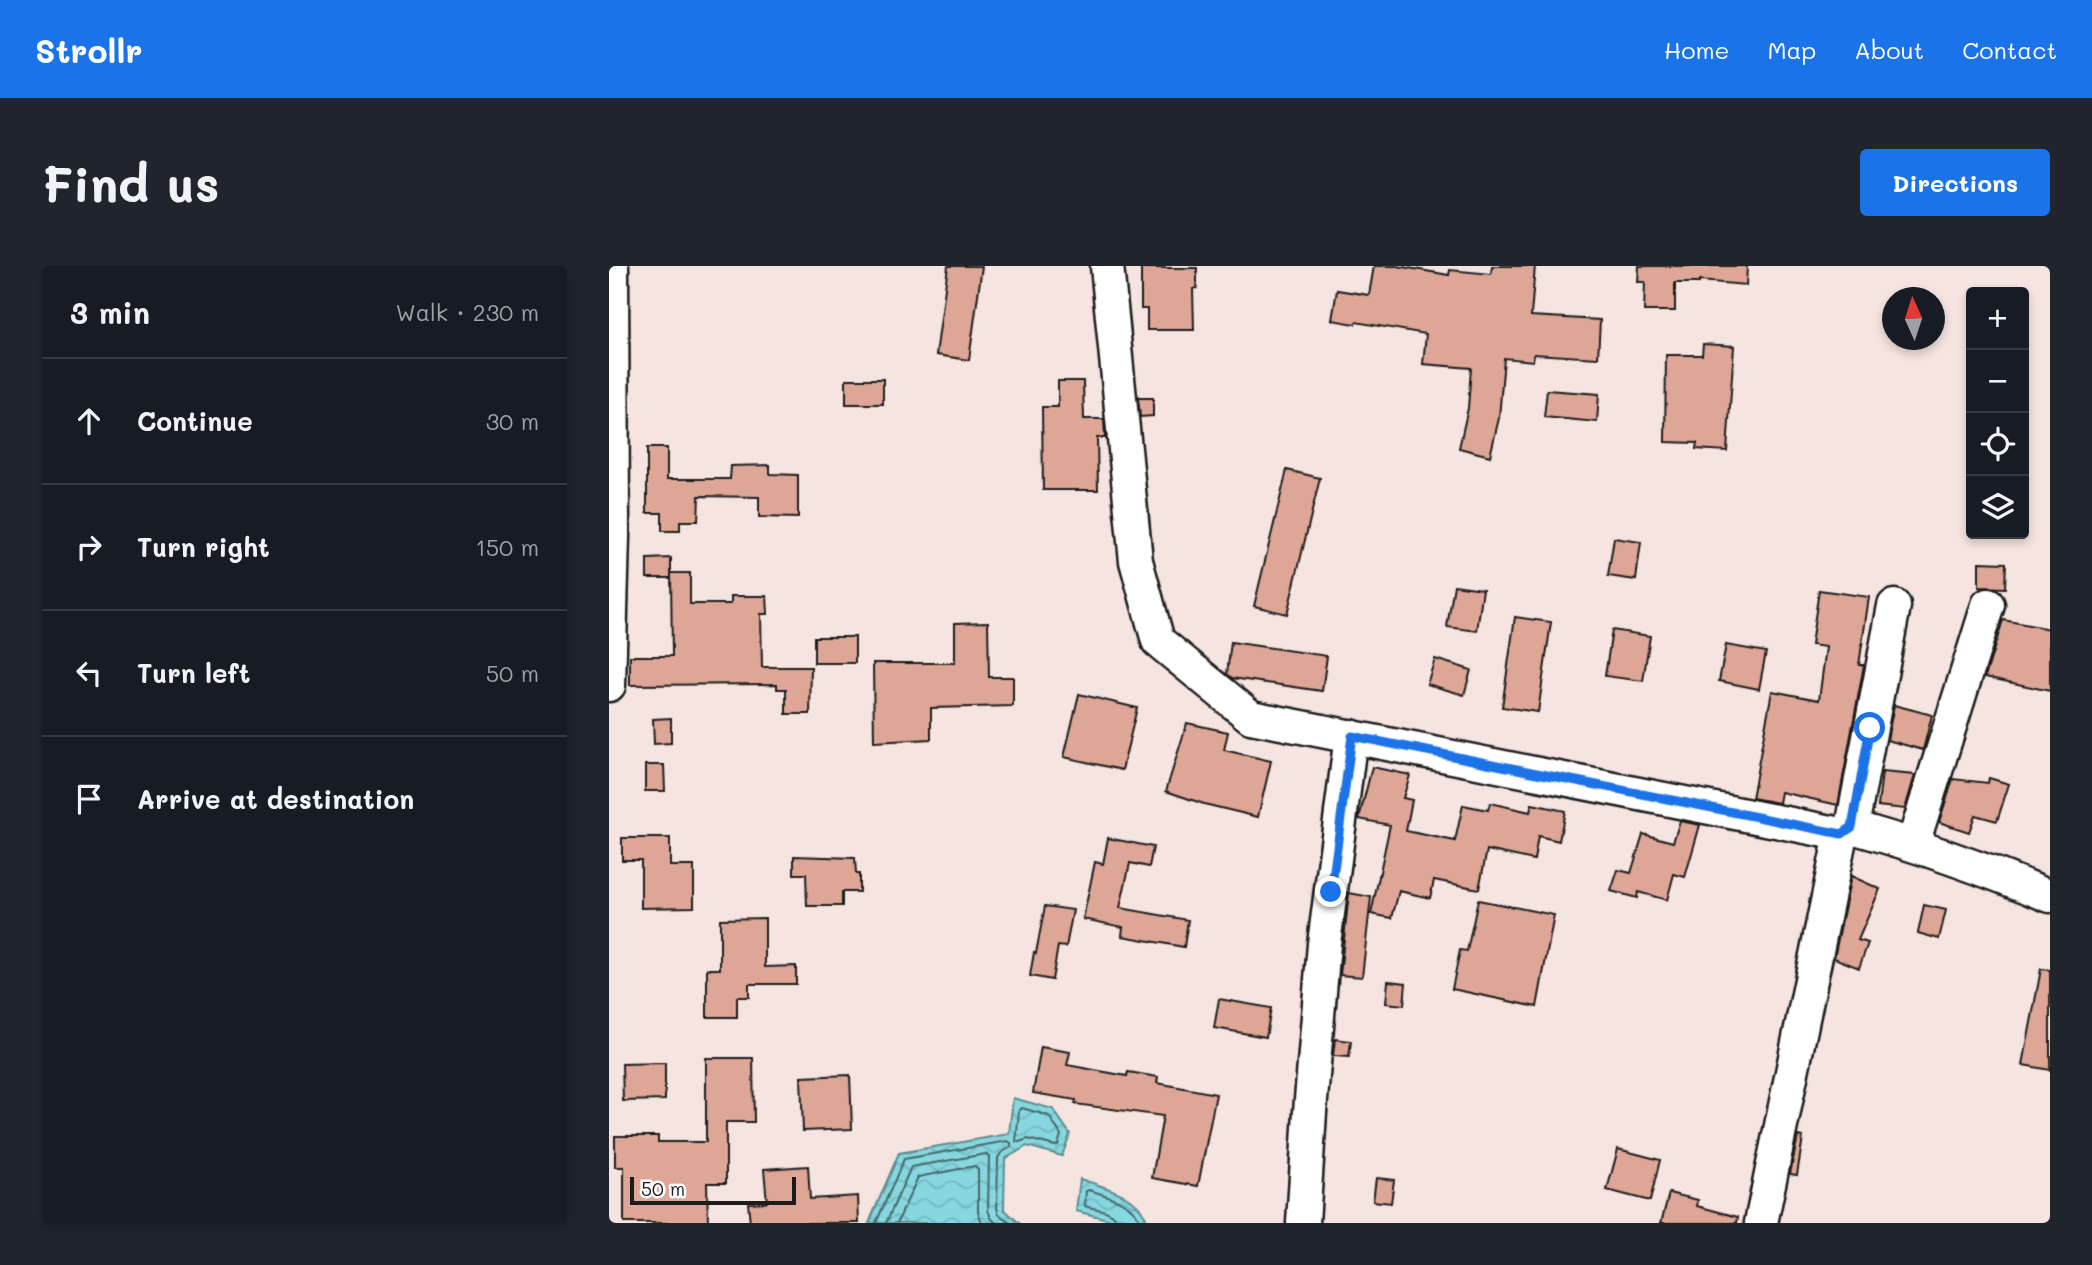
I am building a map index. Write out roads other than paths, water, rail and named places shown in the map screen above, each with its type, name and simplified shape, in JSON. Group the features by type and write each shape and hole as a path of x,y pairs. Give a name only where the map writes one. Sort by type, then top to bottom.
{"street":[{"path":"609,685 613,536 612,266"},
{"path":"1107,266 1136,561 1158,641 1251,717 1913,844 2003,876 2050,897"},
{"path":"1913,844 1988,605"},
{"path":"1761,1223 1894,606"},
{"path":"1303,1223 1324,944 1352,736"}],"water":[{"path":"1013,1098 1053,1109 1070,1134 1062,1156 1027,1146 1005,1159 1004,1209 1019,1223 869,1223 899,1153 1009,1134"},
{"path":"1080,1179 1111,1189 1129,1199 1144,1213 1148,1223 1123,1223 1076,1211"}]}
